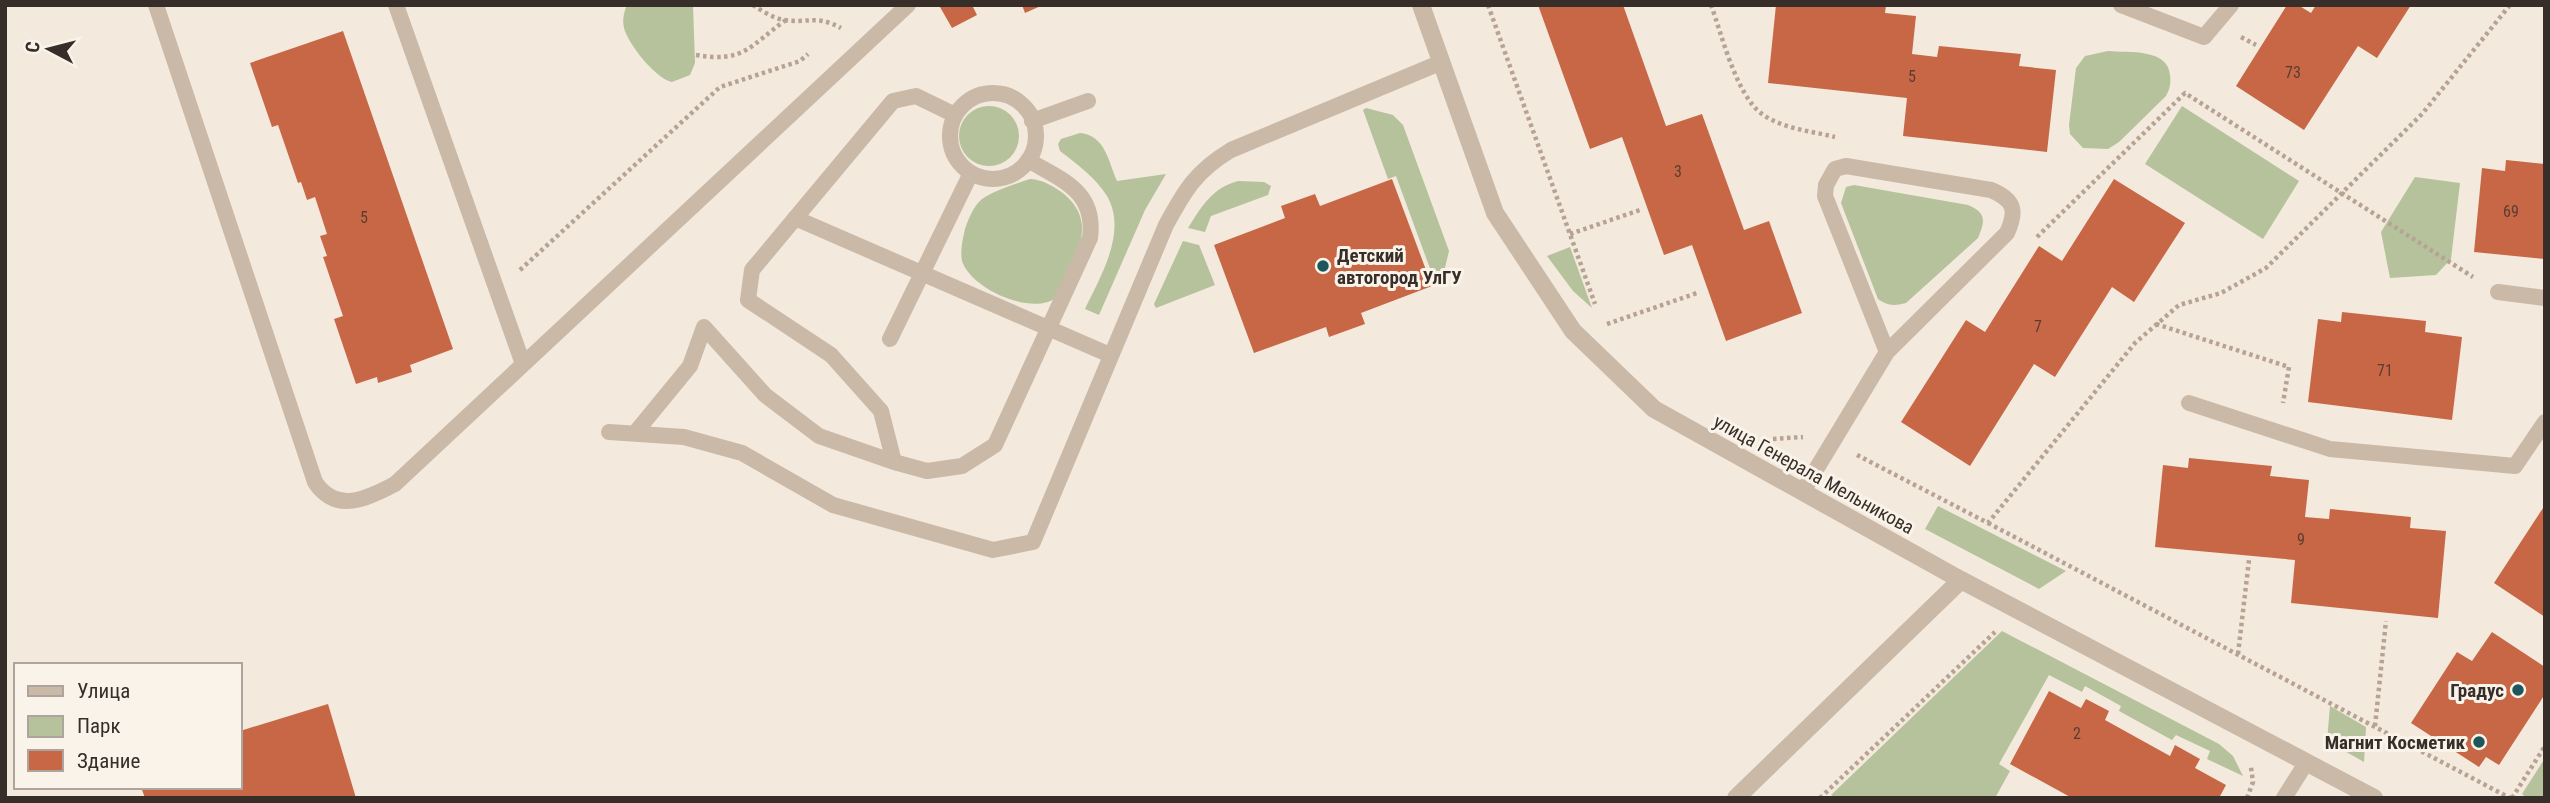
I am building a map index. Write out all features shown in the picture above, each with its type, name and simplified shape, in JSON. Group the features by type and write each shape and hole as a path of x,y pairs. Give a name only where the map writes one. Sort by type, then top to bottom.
{"street":[{"name":"улица Генерала Мельникова","path":"1420,5 1495,213 1573,331 1654,409 1961,580 2374,798"},
{"path":"1736,798 1961,580"}],"lane":[{"path":"156,5 315,482 323,495 345,501 371,497 395,484 908,5"},
{"path":"396,5 523,364"},
{"path":"2121,5 2204,37 2231,5"},
{"path":"609,432 684,437 742,453 833,505 993,550 1033,542 1166,225 1186,189 1208,164 1231,150 1442,62"},
{"path":"1003,94 1026,109 1032,121 1034,148 1018,171 991,179 971,173 955,157 950,143 950,129 955,115 964,104 976,96 1003,94"},
{"path":"894,463 881,411 831,355 748,300 752,270 893,101 916,96 955,115"},
{"path":"1032,121 1088,101"},
{"path":"635,433 690,366 704,327 765,395 820,436 894,463 927,471 962,466 995,445 1090,238 1093,219 1076,190 1028,160"},
{"path":"1803,491 1887,352 2007,233 2013,220 2012,205 2004,195 1991,190 1846,166 1835,169 1830,175 1825,196 1887,352"},
{"path":"890,340 971,173"},
{"path":"795,218 1110,355"},
{"path":"2498,292 2545,298"},
{"path":"2189,403 2330,449 2515,466 2545,422"},
{"path":"2284,798 2306,763"}],"path":[{"path":"753,5 786,20 816,18 841,28"},
{"path":"1711,5 1742,90 1760,112 1790,127 1840,138"},
{"path":"696,55 720,59 743,53 786,20"},
{"path":"831,36 849,20"},
{"path":"496,292 720,87 800,61 810,52"},
{"path":"2185,93 2498,292"},
{"path":"1570,234 1640,210"},
{"path":"1606,325 1697,293"},
{"path":"2155,324 2289,367 2279,432"},
{"path":"1988,523 2511,798 2545,746"},
{"path":"2238,654 2249,560"},
{"path":"2375,726 2386,621"},
{"path":"1825,797 2004,624"},
{"path":"2246,759 2252,769 2253,782 2247,798"}],"green space":[{"path":"627,5 693,5 695,63 690,75 672,82 658,75 643,60 624,28"},
{"path":"2108,51 2136,52 2162,60 2168,66 2169,88 2166,96 2119,142 2108,149 2083,148 2070,134 2069,125 2076,68 2085,56"},
{"path":"989,106 1010,115 1019,136 1010,157 989,166 968,157 959,136 968,115"},
{"path":"2182,106 2299,181 2263,239 2145,164"},
{"path":"1366,108 1393,115 1403,125 1449,251 1442,280 1435,282 1396,176 1388,179 1363,110"},
{"path":"1080,133 1089,135 1101,144 1117,181 1166,174 1145,210 1099,315 1085,309 1110,254 1115,224 1113,210 1103,189 1060,151 1058,144 1061,139"},
{"path":"2415,177 2460,183 2451,259 2436,275 2390,278 2381,232"},
{"path":"1030,179 1048,184 1064,194 1081,218 1082,231 1076,257 1057,297 1033,304 1004,297 977,281 962,261 961,253 965,229 978,203 985,197"},
{"path":"1238,181 1264,182 1271,186 1268,195 1211,216 1205,232 1188,228 1214,193"},
{"path":"1854,185 1968,205 1979,211 1983,218 1978,238 1906,303 1885,303 1878,299 1841,203 1846,187"},
{"path":"1183,241 1199,245 1215,285 1156,308 1154,304"},
{"path":"1570,247 1592,308 1573,291 1547,256"},
{"path":"1938,506 2066,571 2039,589 1925,529"},
{"path":"2002,631 2219,744 2233,756 2243,776 2207,759 2210,751 2176,735 2172,740 2119,711 2121,706 2085,686 2082,692 2049,675 1999,764 2010,771 1995,798 1836,798 1831,795"},
{"path":"2330,706 2366,727 2364,762 2327,741"},
{"path":"2545,758 2545,798 2527,798 2522,794"}],"building":[{"path":"972,5 977,15 952,28 940,7"},
{"path":"1022,5 1043,5 1025,13"},
{"path":"1538,5 1623,5 1666,126 1702,114 1744,230 1769,221 1802,313 1726,341 1692,245 1664,255 1622,137 1590,149"},
{"path":"1776,5 1886,5 1885,13 1916,16 1912,54 1937,57 1939,46 2021,54 2019,66 2056,70 2047,152 1903,136 1907,98 1768,83"},
{"path":"2287,5 2298,5 2311,13 2316,5 2411,5 2377,58 2358,46 2304,130 2236,86"},
{"path":"343,31 453,349 410,365 412,372 378,383 377,377 356,384 334,319 343,316 323,257 327,256 320,236 327,234 315,197 307,200 301,182 298,183 278,125 272,127 250,63"},
{"path":"2506,160 2545,164 2545,259 2474,252 2482,168 2505,171"},
{"name":"Детский автогород УлГУ","path":"1392,179 1432,286 1361,313 1365,324 1329,337 1326,327 1254,353 1214,245 1285,218 1281,206 1315,194 1320,206"},
{"path":"2114,179 2185,223 2134,302 2112,287 2055,377 2034,364 1970,466 1901,422 1966,320 1985,332 2039,246 2062,261"},
{"path":"2342,312 2426,321 2425,332 2462,337 2452,420 2308,402 2318,319 2341,322"},
{"path":"2189,458 2272,466 2270,476 2309,480 2305,517 2329,519 2330,509 2411,517 2410,528 2446,531 2438,618 2291,603 2295,560 2155,547 2163,465 2188,468"},
{"path":"2545,505 2545,617 2494,583"},
{"path":"2492,632 2545,667 2545,694 2499,765 2486,757 2479,767 2411,723 2457,652 2472,661"},
{"path":"2049,691 2081,708 2086,699 2109,711 2105,720 2170,756 2175,745 2200,759 2195,768 2226,785 2219,798 2072,798 2010,764"},
{"path":"328,704 356,798 145,798 142,789 242,789 242,730"}],"place":[{"name":"Детский автогород УлГУ","path":"1323,266"},
{"name":"Градус","path":"2518,690"},
{"name":"Магнит Косметик","path":"2479,742"}]}
